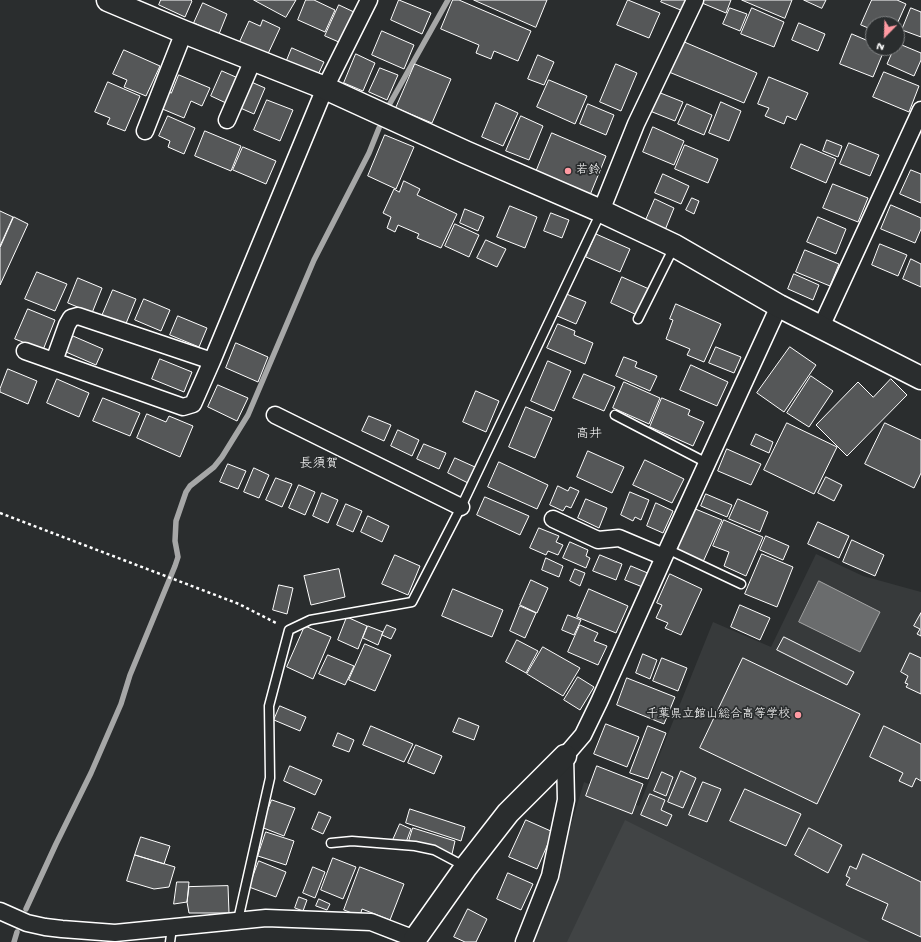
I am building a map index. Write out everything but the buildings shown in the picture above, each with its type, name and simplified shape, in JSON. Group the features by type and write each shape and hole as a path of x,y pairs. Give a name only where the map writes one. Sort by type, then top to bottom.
{"street":[{"path":"108,0 325,88 465,152 601,211 675,246 779,306 921,378"},
{"path":"25,351 183,407 193,404 325,88 369,0"},
{"path":"601,211 636,124 696,0"},
{"path":"145,131 184,32"},
{"path":"227,120 253,60"},
{"path":"821,327 921,110"},
{"path":"0,911 27,922 62,929 171,935 238,920 266,918 371,922 414,940 466,867 508,813 565,756 583,735 779,306"},
{"path":"54,361 67,325 71,318 78,316 212,361"},
{"path":"275,415 461,507"},
{"path":"553,519 598,540 619,538 666,553"},
{"path":"524,942 550,876 566,800 565,756"}],"lane":[{"path":"238,920 270,778 269,706 289,630 310,620 412,602 461,507 601,211"},
{"path":"638,319 675,246"},
{"path":"615,415 707,463"},
{"path":"666,553 741,584"},
{"path":"331,843 352,841 415,846 434,850 466,867"}],"path":[{"path":"0,513 239,604 289,630"}],"shaded area":[{"name":"千葉県立館山総合高等学校","path":"816,554 863,576 921,592 921,942 529,942 554,881 584,782 639,806 713,622 771,647"},
{"path":"819,581 880,612 860,652 799,622"},
{"path":"625,820 870,942 567,942"}],"waterway":[{"path":"388,107 448,0"},
{"path":"26,909 91,773 121,704 130,675 175,566 178,557 175,541 176,521 186,492 190,486 214,467 222,457 248,415 314,260 369,153 379,128"},
{"path":"14,942 17,932"}],"place":[{"name":"若鈴","path":"568,171"},
{"name":"千葉県立館山総合高等学校","path":"798,715"}],"district":[{"name":"高井","path":"589,435"},
{"name":"長須賀","path":"319,465"}]}
